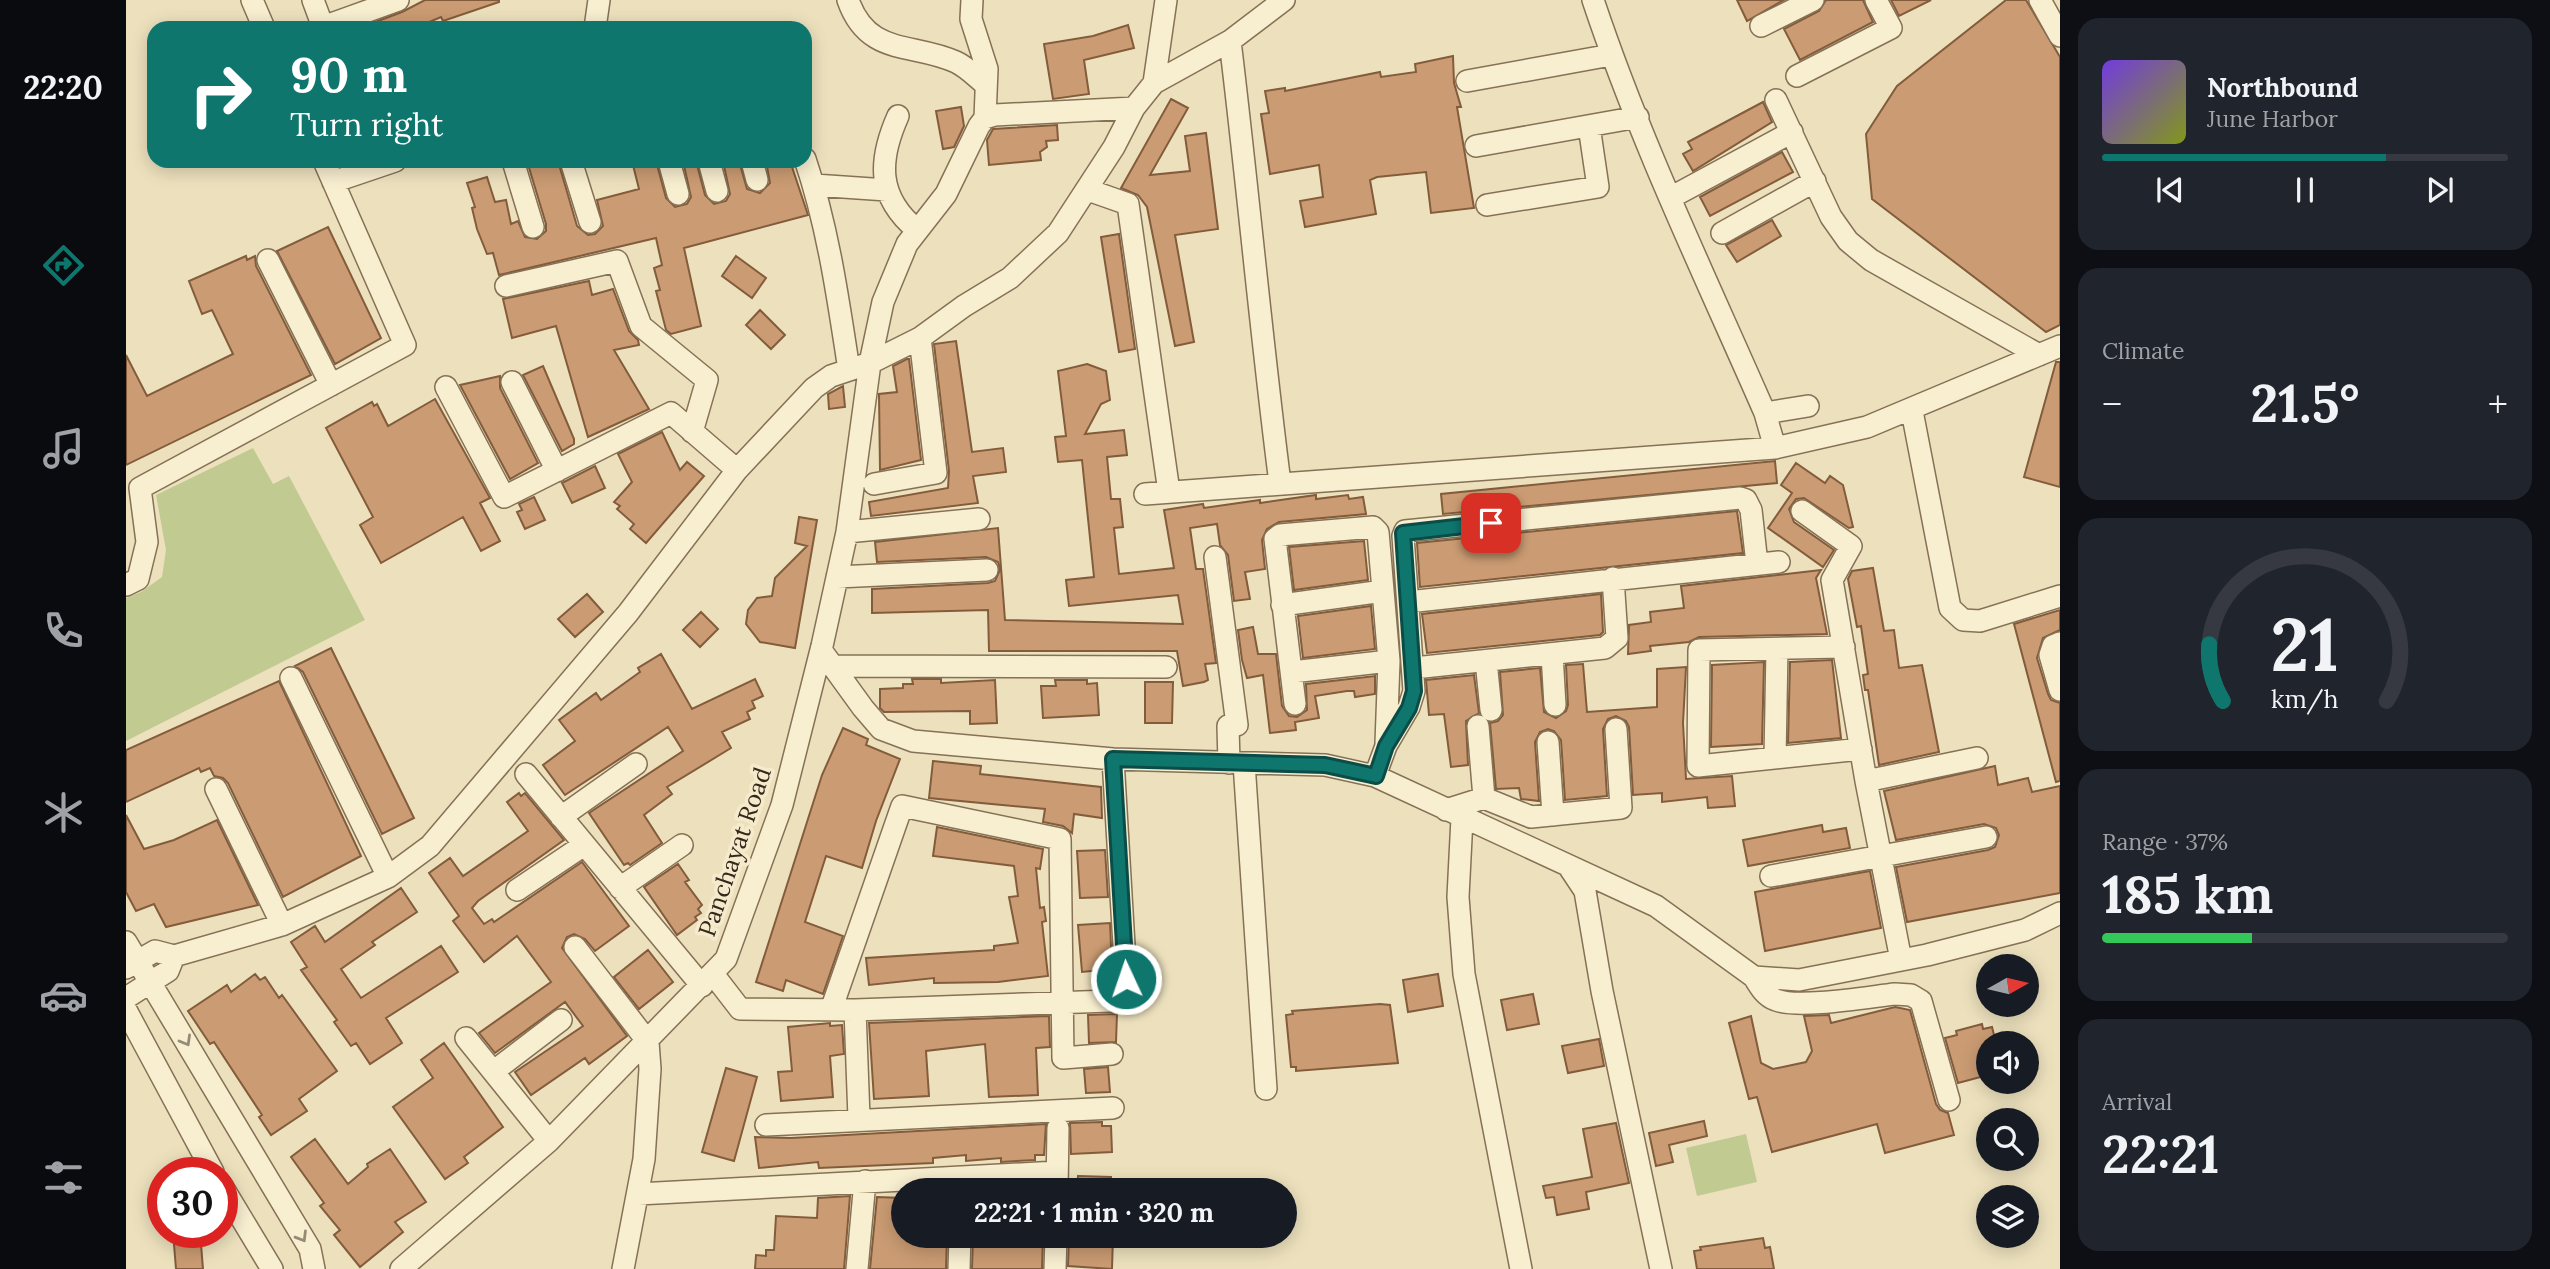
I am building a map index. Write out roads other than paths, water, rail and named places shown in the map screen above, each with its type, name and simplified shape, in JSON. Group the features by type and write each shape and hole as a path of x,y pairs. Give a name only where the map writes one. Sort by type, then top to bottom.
{"street":[{"path":"252,0 261,21"},
{"path":"313,0 321,21"},
{"path":"340,21 398,0"},
{"path":"596,21 599,0"},
{"path":"848,0 864,28 880,41 953,61 986,85"},
{"path":"972,0 971,19 985,55 985,118 1134,107"},
{"path":"1154,83 1166,0"},
{"path":"132,964 155,951 174,956 282,925 388,877 430,846 628,613 737,470 814,388 831,376 870,363 920,338 964,306 1010,278 1058,233 1088,190 1134,107 1154,83 1230,41 1284,0"},
{"path":"1593,0 1611,55 1670,198 1765,413 1775,448"},
{"path":"1761,26 1813,0"},
{"path":"1797,76 1891,28 1876,0"},
{"path":"2040,0 2060,36"},
{"path":"1230,41 1252,223 1265,374 1280,483"},
{"path":"1467,81 1611,55"},
{"path":"1776,100 1831,217 1848,242 1871,260 2054,351"},
{"path":"898,116 885,147 887,190 902,218 917,230"},
{"path":"1476,146 1638,117"},
{"name":"Panchayat Road","path":"401,1269 549,1141 726,959 782,805 827,658 870,363 883,302 907,244 946,194 985,118"},
{"path":"1487,205 1598,187 1589,125"},
{"path":"1670,198 1792,132"},
{"path":"126,585 138,579 147,542 140,488 405,345 327,168"},
{"path":"333,182 374,168"},
{"path":"515,168 533,227"},
{"path":"573,168 590,222"},
{"path":"671,168 678,194"},
{"path":"711,168 717,191"},
{"path":"808,168 837,286 849,370"},
{"path":"1722,233 1815,181"},
{"path":"814,185 887,190"},
{"path":"1088,190 1128,204 1169,492"},
{"path":"268,260 331,385"},
{"path":"506,286 617,261 641,326 707,380 692,432"},
{"path":"874,484 936,473 920,338"},
{"path":"1145,494 1775,448 1867,427 1912,411 2054,351"},
{"path":"512,382 557,471"},
{"path":"446,387 504,497 671,413 737,470"},
{"path":"1765,413 1808,406"},
{"path":"1912,411 1950,608 1963,620 1980,621 2060,596"},
{"path":"1376,776 1386,746 1412,700 1414,668 1403,536 1408,531 1740,498 1746,500 1751,510 1757,564"},
{"path":"1802,511 1851,546 1832,580 1900,960"},
{"path":"847,532 979,519"},
{"path":"1295,704 1275,539 1280,535 1373,527 1378,532 1389,661 1386,746"},
{"path":"1215,557 1237,725 1228,726 1236,763 1266,1089"},
{"path":"1408,602 1779,562"},
{"path":"837,577 987,570"},
{"path":"1414,668 1613,645 1618,628 1614,578"},
{"path":"1282,605 1383,591"},
{"path":"2060,643 2053,646 2050,655 2060,690"},
{"path":"1844,648 1699,650 1698,766 1861,749"},
{"path":"1775,758 1777,649"},
{"path":"1552,654 1555,705"},
{"path":"827,658 1166,667"},
{"path":"827,658 881,729 913,741 1113,759 1325,765 1376,776 1656,906 1754,977 1765,994 1778,1001 1797,1003 1895,995 1911,995 1921,1000 1950,1100"},
{"path":"1292,672 1389,661"},
{"path":"1484,797 1486,661"},
{"path":"291,678 388,877"},
{"path":"1484,797 1531,817 1621,808 1616,729"},
{"path":"1548,742 1553,814"},
{"path":"1866,781 1977,758"},
{"path":"1113,759 1126,979"},
{"path":"561,817 636,764"},
{"path":"526,774 620,888 707,980 740,1009 855,1010 1110,1001"},
{"path":"216,789 282,925"},
{"path":"1454,814 1484,797"},
{"path":"831,1010 902,807 1060,839 1060,1003 1063,1058 1112,1054"},
{"path":"1454,814 1464,974 1521,1269"},
{"path":"1771,876 1986,837"},
{"path":"517,890 584,845"},
{"path":"620,888 682,845"},
{"path":"1570,867 1585,891 1602,991 1661,1269"},
{"path":"1754,977 1799,980 1900,960 2025,930 2060,913"},
{"path":"126,942 132,964 152,982 310,1250 314,1269"},
{"path":"575,947 648,1042 649,1102 638,1194 623,1269"},
{"path":"126,998 168,971 174,956"},
{"path":"126,1010 205,1157"},
{"path":"855,1010 859,1118"},
{"path":"494,1071 561,1020"},
{"path":"466,1038 549,1141"},
{"path":"766,1125 859,1118 1114,1108"},
{"path":"1057,1178 1058,1128"},
{"path":"857,1269 864,1181"},
{"path":"638,1194 891,1182"},
{"path":"238,1213 272,1269"},
{"path":"959,1269 960,1248"},
{"path":"1055,1269 1056,1248"}]}
